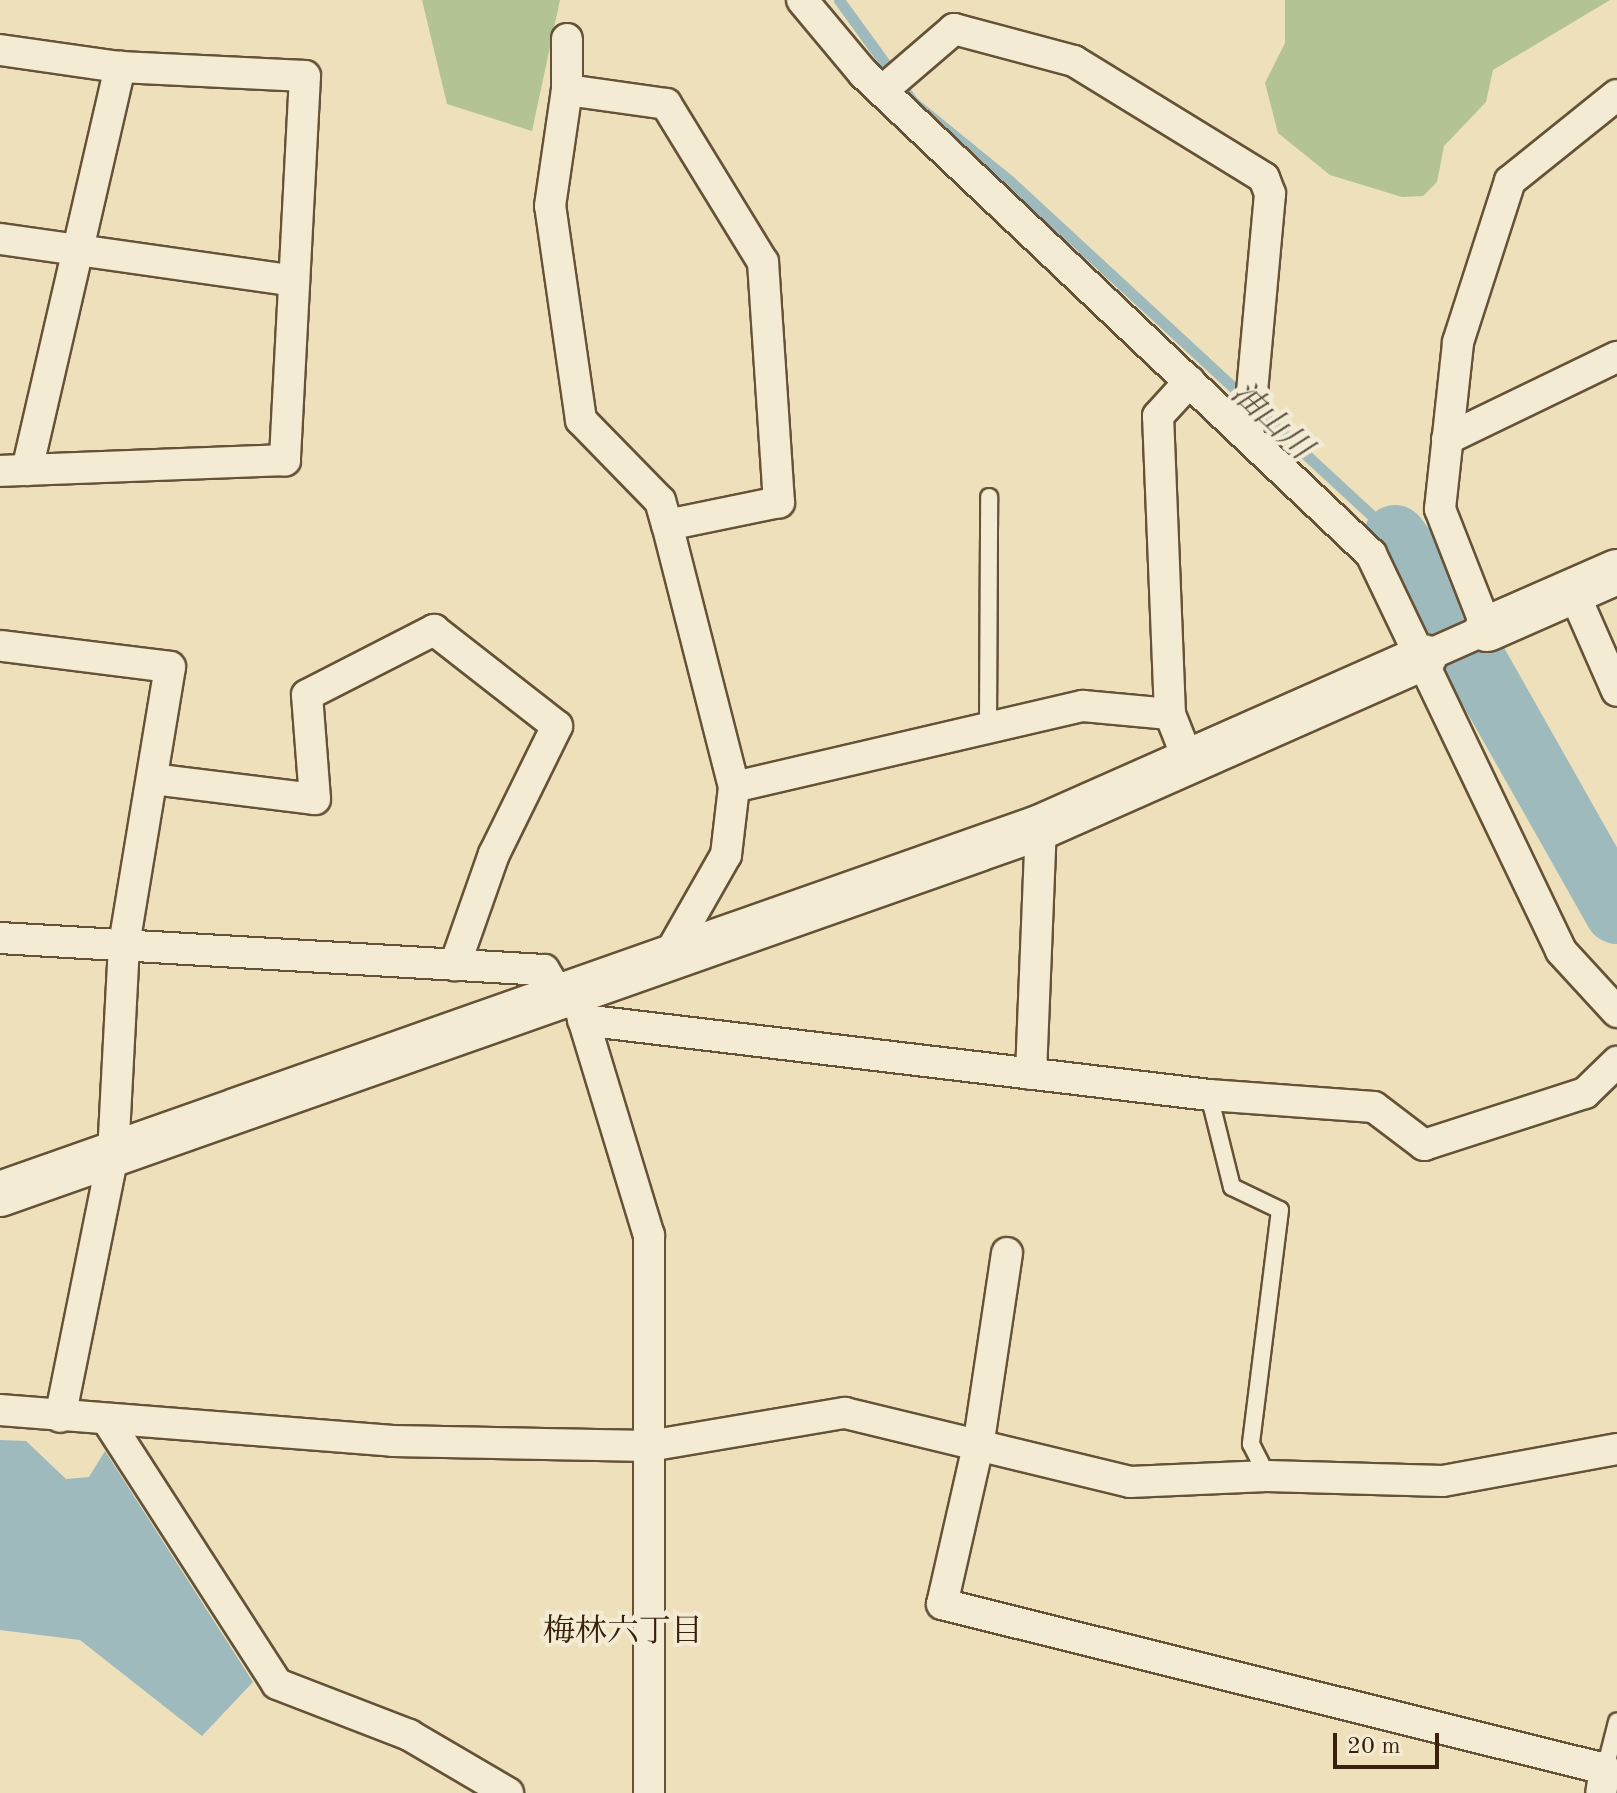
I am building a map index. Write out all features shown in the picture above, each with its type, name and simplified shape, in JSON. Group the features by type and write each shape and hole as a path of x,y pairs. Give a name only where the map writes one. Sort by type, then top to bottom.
{"street":[{"path":"802,0 882,91 1371,554 1424,657 1561,951 1617,1012"},
{"path":"882,91 954,29 1074,61 1264,178 1270,194 1248,435"},
{"path":"567,39 567,90 550,206 581,420 660,501 734,787 726,855 666,960"},
{"path":"0,50 120,67 305,76 285,460 14,470 120,67"},
{"path":"567,90 666,104 763,262 779,502 667,525"},
{"path":"1487,629 1440,509 1458,342 1510,181 1617,95"},
{"path":"0,239 294,281"},
{"path":"1447,439 1617,357"},
{"path":"1189,762 1170,714 1158,416 1190,381"},
{"path":"0,1194 573,1003 666,960 1041,827 1617,572"},
{"path":"1573,591 1617,691"},
{"path":"152,779 315,799 307,695 434,630 557,726 494,854 455,965"},
{"path":"1,649 170,667 124,945 113,1155 60,1417"},
{"path":"734,787 988,725 1083,706 1170,714"},
{"path":"1031,1074 1041,827"},
{"path":"0,938 544,970 573,1003 649,1235 649,1793"},
{"path":"573,1003 1031,1074 1209,1095 1374,1107 1424,1145 1585,1093 1617,1062"},
{"path":"1007,1253 978,1446 942,1604 1603,1781"},
{"path":"0,1410 109,1423 393,1441 649,1446 845,1413 1130,1482 1267,1476 1443,1481 1617,1449"},
{"path":"109,1423 277,1684 409,1735 508,1793"}],"lane":[{"path":"988,725 989,497"},
{"path":"1209,1095 1232,1187 1280,1210 1251,1444 1267,1476"},
{"path":"1603,1781 1617,1722"}],"green space":[{"path":"422,0 560,0 532,131 447,104"},
{"path":"1285,0 1610,0 1493,70 1486,102 1444,146 1437,182 1423,196 1402,197 1330,175 1278,133 1265,83 1285,43"}],"water":[{"path":"0,1440 26,1441 66,1479 89,1477 105,1451 253,1682 202,1736 80,1640 0,1630"}],"waterway":[{"name":"油山川","path":"839,0 913,102 1011,182 1395,537"},
{"name":"油山川","path":"1395,537 1434,589 1617,912"}],"district":[{"name":"梅林六丁目","path":"623,1633"}]}
